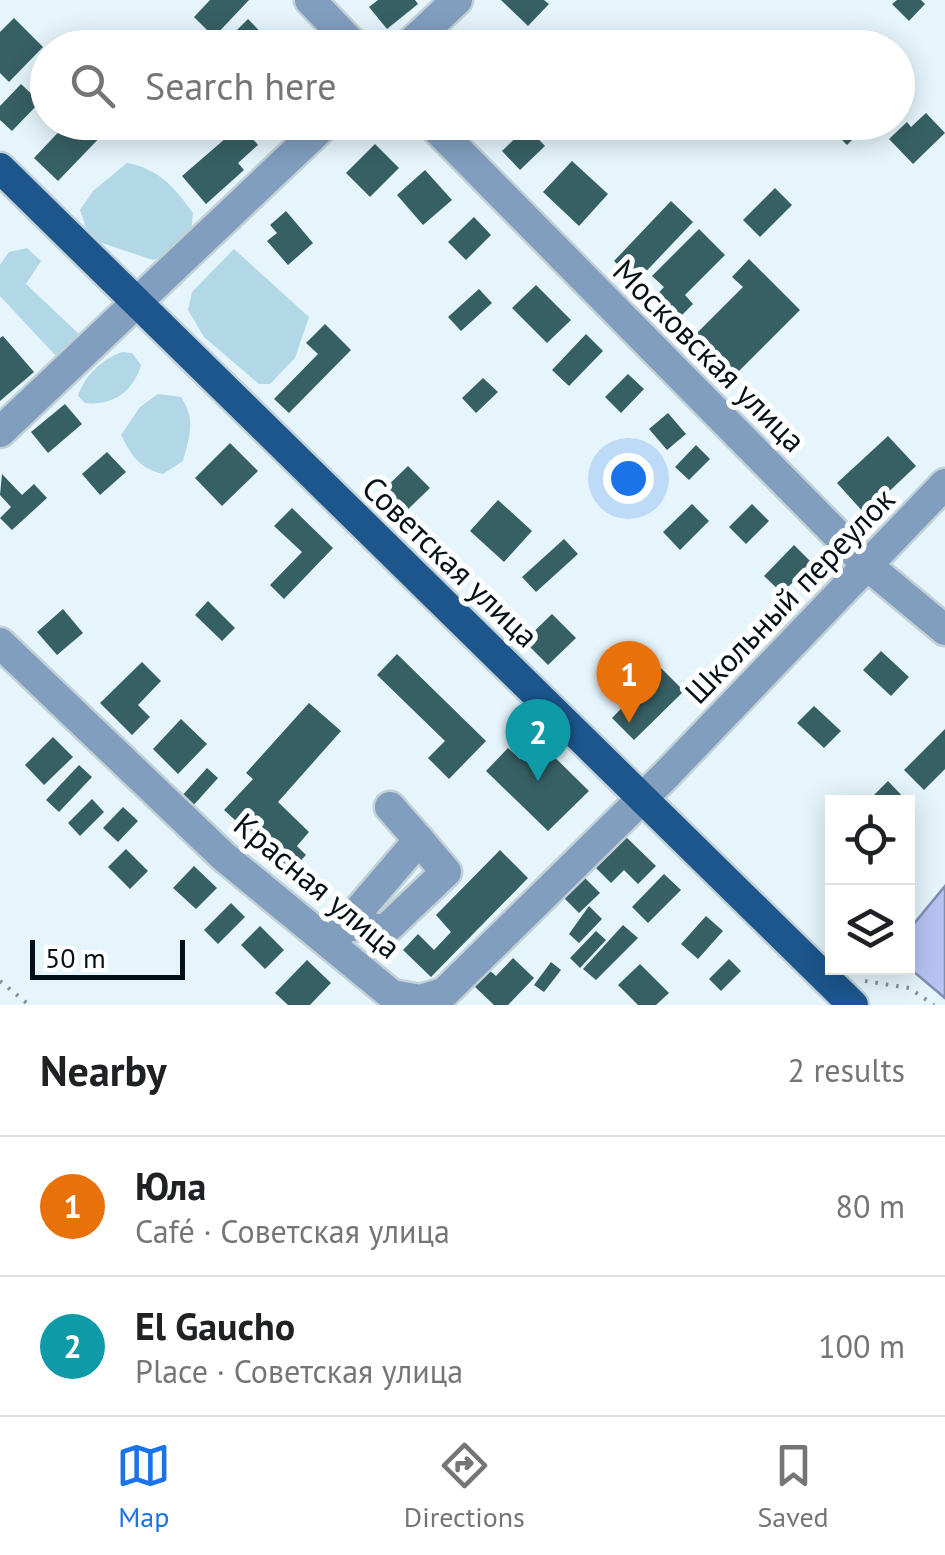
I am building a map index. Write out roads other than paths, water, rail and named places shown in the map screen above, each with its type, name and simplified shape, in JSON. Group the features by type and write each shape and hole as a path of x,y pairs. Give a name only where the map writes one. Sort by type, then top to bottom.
{"main road":[{"name":"Советская улица","path":"0,168 643,798 851,992"}],"street":[{"path":"310,0 339,30"},
{"path":"426,30 458,0"},
{"path":"0,432 307,140"},
{"name":"Московская улица","path":"448,140 868,566 945,630"},
{"name":"Школьный переулок","path":"643,798 945,484"},
{"name":"Красная улица","path":"0,643 223,856 337,936 392,995 420,1000 444,993 643,798"},
{"path":"337,936 362,925 384,931 446,872 390,807"},
{"path":"337,936 420,840"}],"water":[{"path":"945,886 945,998 915,973 915,922"}],"place":[{"name":"Юла","path":"629,723"},
{"name":"El Gaucho","path":"538,781"}]}
